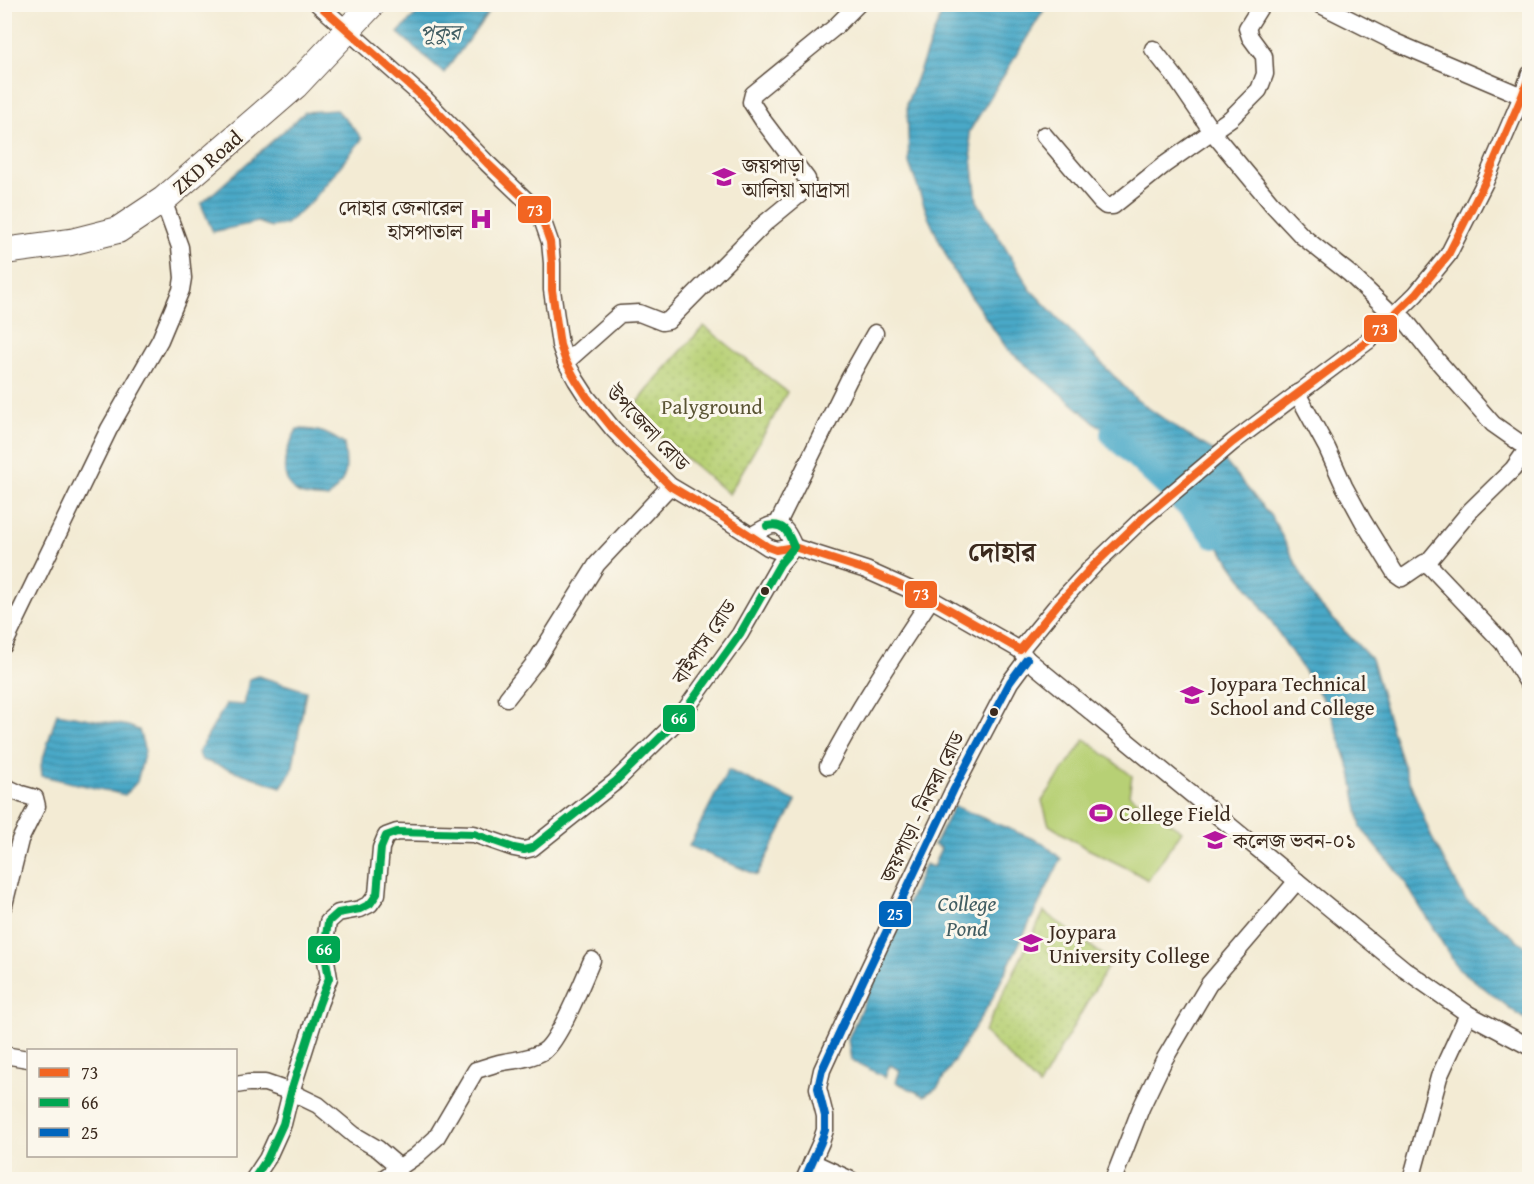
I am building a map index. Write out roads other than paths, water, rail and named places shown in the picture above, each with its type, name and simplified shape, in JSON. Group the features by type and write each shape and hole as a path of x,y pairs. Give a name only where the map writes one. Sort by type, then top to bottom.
{"main road":[{"name":"ZKD Road","path":"4,250 71,242 118,230 164,200 295,86 372,4"}],"street":[{"name":"উপজেলা রোড","path":"318,4 425,99 487,164 530,204 542,219 550,242 556,323 566,362 587,397 613,429 670,486 768,547 776,550 794,548 866,570 931,599 1023,655 1404,969 1468,1014 1530,1047"},
{"path":"566,362 620,314 639,313 662,322 668,321 765,223 800,195 807,186 807,179 764,122 752,102 753,94 834,28 858,4"},
{"path":"1044,135 1101,202 1106,206 1113,206 1164,165 1232,118 1259,90 1265,74 1264,56 1250,37 1247,28 1262,4"},
{"path":"1319,4 1395,42 1526,100"},
{"path":"1153,50 1175,77 1213,133 1302,236 1350,274 1393,315 1405,320 1493,424 1529,448 1512,470 1470,511 1426,563 1405,578 1400,578 1363,521 1297,393"},
{"path":"1023,655 1058,604 1093,566 1143,518 1233,442 1368,341 1416,294 1448,255 1526,100 1530,74"},
{"path":"4,645 109,429 160,340 181,290 183,278 180,247 164,200"},
{"path":"777,525 849,379 875,333"},
{"path":"507,698 536,661 597,564 670,486"},
{"path":"751,536 769,525 777,525 789,535 794,548"},
{"name":"বাইপাস রোড","path":"291,1092 329,978 324,948 328,922 338,913 360,909 370,904 378,894 381,848 386,836 397,832 474,834 514,848 524,850 532,848 615,782 678,720 740,634 780,564 794,548"},
{"path":"1426,563 1503,643 1530,686"},
{"path":"828,766 879,678 931,599"},
{"name":"জয়পাড়া - নিকরা রোড","path":"804,1179 825,1130 825,1116 818,1088 822,1070 954,789 1023,655"},
{"path":"4,786 35,798 37,806 20,840 4,905"},
{"path":"1113,1179 1141,1108 1164,1060 1209,984 1297,881"},
{"path":"381,1179 416,1156 436,1138 476,1070 534,1056 552,1043 592,960"},
{"path":"1411,1179 1439,1077 1468,1014"},
{"path":"4,1055 27,1059"},
{"path":"237,1085 265,1083 318,1105 354,1135 378,1149 399,1167"},
{"path":"253,1179 267,1159 283,1124 291,1092"},
{"path":"812,1162 851,1179"}],"water":[{"name":"পূকুর","path":"426,4 489,5 492,8 444,73 398,33"},
{"path":"947,5 1047,5 969,132 977,201 1030,289 1137,400 1187,435 1218,453 1273,519 1315,600 1371,659 1401,760 1431,836 1465,899 1529,949 1529,1023 1457,967 1403,879 1361,828 1351,772 1329,708 1196,514 1135,456 1008,350 954,272 929,219 909,163 907,103 940,17"},
{"path":"337,110 362,139 313,200 286,224 271,227 258,222 213,232 201,204 305,112"},
{"path":"297,429 322,432 344,444 345,474 340,485 328,498 295,492 287,480 285,460 288,447"},
{"path":"258,676 306,691 292,771 281,787 202,760 198,753 226,704 244,705 249,679"},
{"path":"57,713 139,730 145,751 137,782 125,795 42,776 41,765"},
{"path":"728,770 796,801 757,875 689,846"},
{"name":"College Pond","path":"954,806 1043,843 1061,859 991,1001 938,1087 924,1096 896,1082 900,1070 890,1065 885,1077 851,1060 848,1039 925,864 933,867 941,848 934,845"}],"waterway":[{"path":"1112,434 1196,514 1215,537"}],"place":[{"name":"জয়পাড়া আলিয়া মাদ্রাসা","path":"724,177"},
{"name":"দোহার জেনারেল হাসপাতাল","path":"481,219"},
{"name":"Joypara Technical School and College","path":"1192,695"},
{"name":"College Field","path":"1101,813"},
{"name":"কলেজ ভবন-০১","path":"1215,840"},
{"name":"Joypara University College","path":"1031,943"}],"district":[{"name":"দোহার","path":"1002,551"}],"park label":[{"name":"Palyground","path":"712,406"}]}
